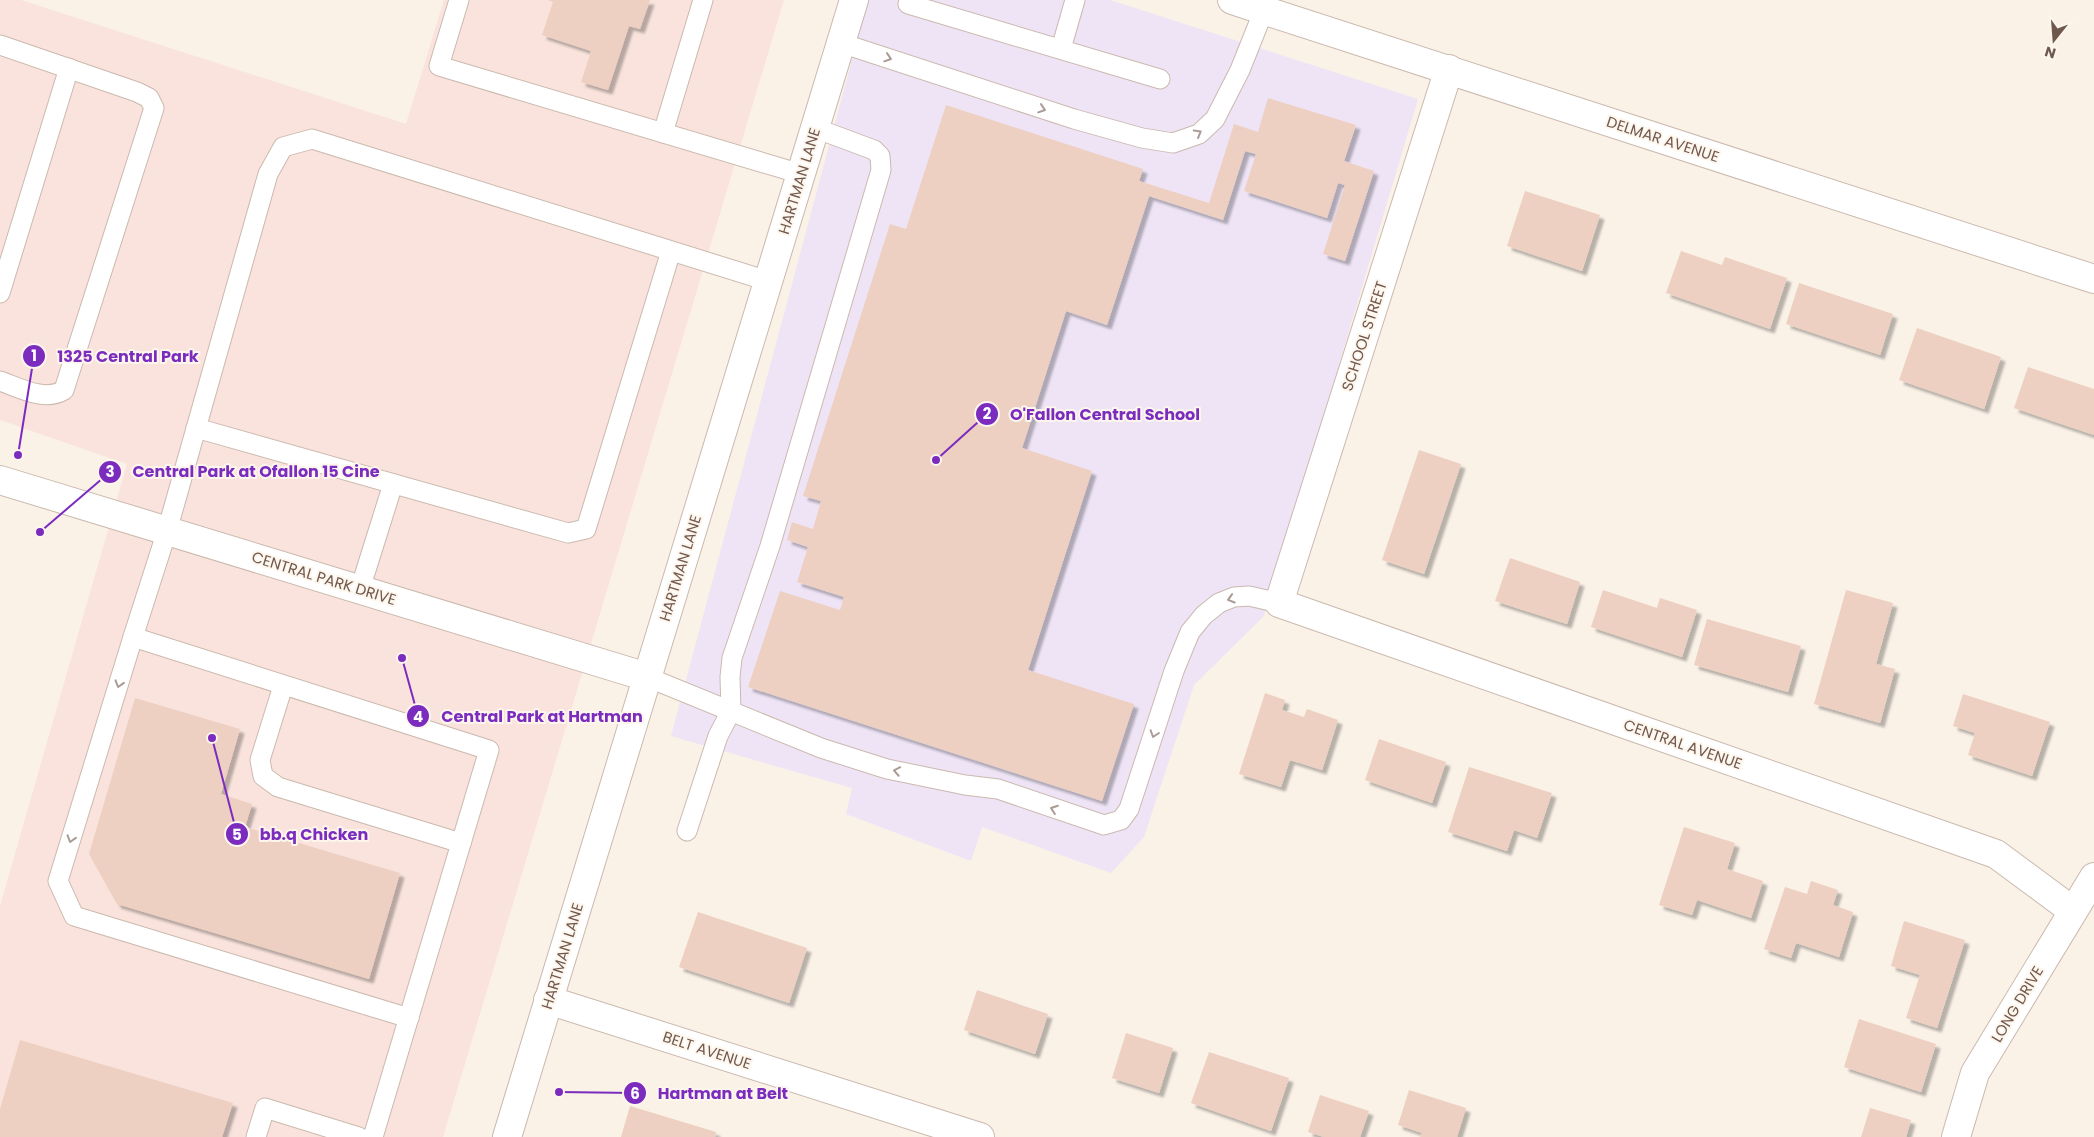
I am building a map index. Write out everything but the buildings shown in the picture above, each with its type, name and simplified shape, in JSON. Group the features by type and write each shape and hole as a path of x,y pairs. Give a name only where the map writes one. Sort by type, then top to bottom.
{"street":[{"name":"HARTMAN LANE","path":"507,1137 854,0"},
{"name":"DELMAR AVENUE","path":"1232,0 2094,280"},
{"name":"SCHOOL STREET","path":"1278,603 1449,69"},
{"name":"CENTRAL PARK DRIVE","path":"0,480 647,677"},
{"name":"CENTRAL AVENUE","path":"1278,603 1996,854 2073,911"},
{"name":"LONG DRIVE","path":"1956,1137 1975,1072 2094,877"},
{"name":"BELT AVENUE","path":"548,1000 980,1137"}],"lane":[{"path":"459,0 439,66 801,174"},
{"path":"663,133 703,0"},
{"path":"1061,49 1075,0"},
{"path":"908,4 1160,79"},
{"path":"841,44 1074,119 1142,138 1173,142 1199,134 1215,119 1240,70 1264,10"},
{"path":"0,46 137,92 149,98 154,108 64,390 57,394 44,395 0,381"},
{"path":"1,286 68,68"},
{"path":"686,831 718,736 731,711 730,677 732,658 770,546 881,170 880,156 874,150 815,128"},
{"path":"409,1018 74,916 58,881 167,531 268,174 283,147 312,139 768,281"},
{"path":"196,428 568,533 586,529 671,251"},
{"path":"360,589 393,484"},
{"path":"647,677 821,748 888,769 965,785 998,789 1096,824 1113,824 1121,820 1129,809 1174,671 1190,632 1204,615 1219,603 1234,597 1249,596 1278,603"},
{"path":"133,637 489,750 373,1137"},
{"path":"283,686 260,760 263,776 278,788 461,843"},
{"path":"256,1137 265,1108 359,1137"}],"shaded area":[{"path":"0,0 21,0 406,124 444,0 784,0 443,1137 0,1137 0,906 127,464 0,420"},
{"path":"868,0 1110,0 1418,99 1264,616 1194,685 1144,837 1111,873 982,827 971,861 846,814 852,788 671,736"}],"place":[{"name":"1325 Central Park","path":"18,455"},
{"name":"O'Fallon Central School","path":"936,460"},
{"name":"Central Park at Ofallon 15 Cine","path":"40,532"},
{"name":"Central Park at Hartman","path":"402,658"},
{"name":"bb.q Chicken","path":"212,738"},
{"name":"Hartman at Belt","path":"559,1092"}]}
